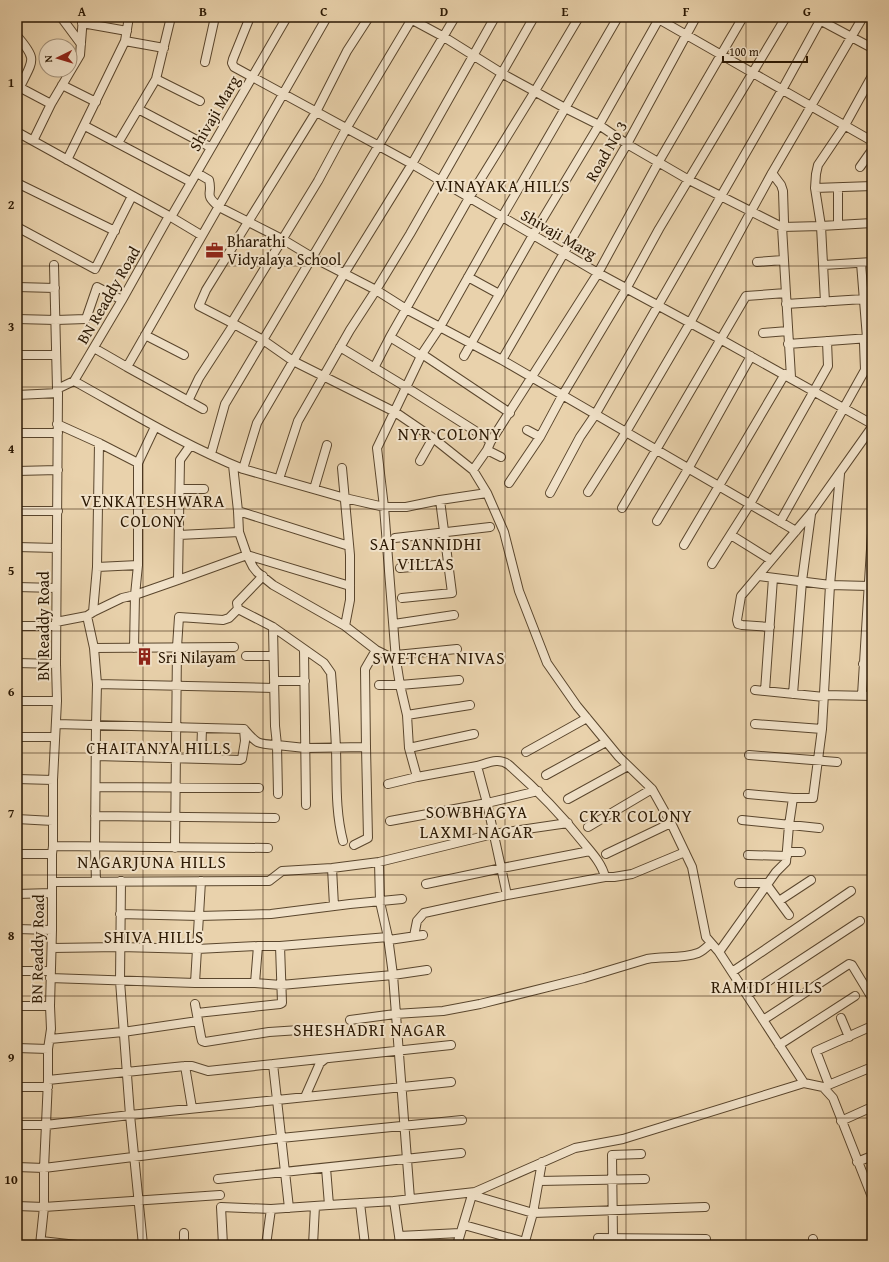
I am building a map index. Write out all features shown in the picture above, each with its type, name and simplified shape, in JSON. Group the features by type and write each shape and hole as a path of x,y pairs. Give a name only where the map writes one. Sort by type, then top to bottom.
{"street":[{"path":"61,17 81,44"},
{"path":"68,160 125,41 129,17"},
{"path":"118,143 156,79 171,17"},
{"path":"205,62 215,17"},
{"path":"250,17 232,63 234,67 252,76 287,17"},
{"path":"127,367 201,235 219,207 328,17"},
{"path":"369,17 347,51 316,112 206,290 199,306 263,340 293,361 395,412 433,438 473,470 487,493 504,532 519,591 547,663 606,742 652,789 671,823 692,867 706,937 719,952 804,1084"},
{"path":"211,454 225,404 444,38 455,17"},
{"path":"243,469 257,423 344,274 412,164 495,17"},
{"path":"279,479 298,421 350,330 376,290 503,74 534,17"},
{"path":"374,368 390,337 470,198 579,17"},
{"path":"418,777 409,748 407,715 396,658 384,507 377,448 422,355 440,327 618,17"},
{"name":"Road No 3","path":"502,360 627,144 696,17"},
{"path":"473,470 598,273 658,163 743,17"},
{"path":"509,484 540,437 562,396 626,289 659,229 786,17"},
{"path":"588,492 626,432 690,323 772,173 863,17"},
{"path":"188,402 199,378 318,180 410,18 503,74 599,125 658,163 782,227 872,223"},
{"path":"464,356 470,343 533,235 599,125 658,18 872,141"},
{"path":"550,493 580,437 595,414 782,90 818,18 872,48"},
{"path":"34,142 51,104 80,55 82,20 127,31"},
{"path":"17,36 30,52 32,57 30,64 18,86 51,104"},
{"path":"125,41 164,48"},
{"name":"Shivaji Marg","path":"170,216 252,76 412,164 626,289 788,376 872,424"},
{"path":"825,302 821,226 815,188 816,174 818,165 845,125 872,76"},
{"path":"156,79 200,101"},
{"path":"62,85 96,102"},
{"path":"138,109 210,147"},
{"path":"85,126 191,182"},
{"path":"17,132 170,216 201,235"},
{"path":"860,167 872,150"},
{"path":"196,173 209,180 211,186 209,194 211,200 219,207 249,221 312,257 376,290 406,309 502,360 796,531"},
{"path":"684,545 718,486 788,376 788,331 782,227 784,222 783,191 781,185 772,173"},
{"path":"17,183 114,231"},
{"path":"815,188 872,186"},
{"path":"838,188 838,225"},
{"path":"17,227 95,269 132,196"},
{"name":"BN Readdy Road","path":"74,380 170,216"},
{"path":"757,262 784,260"},
{"path":"861,262 869,338"},
{"path":"824,265 872,262"},
{"name":"BN Readdy Road","path":"40,1243 44,1207 48,1048 50,1039 53,780 57,700 56,588 58,511 58,391 54,265"},
{"path":"468,276 499,294"},
{"path":"17,287 55,288"},
{"path":"17,319 86,319 97,287 122,300"},
{"path":"622,508 746,296 786,293"},
{"path":"786,304 864,299"},
{"path":"763,333 788,331"},
{"path":"145,335 184,355"},
{"path":"390,337 422,355 510,413"},
{"path":"788,344 869,338"},
{"path":"780,522 865,370 864,342 869,338"},
{"path":"712,564 750,504 828,366 827,341"},
{"path":"94,348 188,402 203,409"},
{"path":"340,348 406,387 491,441"},
{"path":"17,355 56,355"},
{"path":"656,521 688,469 751,356"},
{"path":"17,395 58,391 74,380 190,446 233,465 345,498 384,507 406,507 487,493"},
{"path":"57,424 138,463"},
{"path":"134,648 135,595 138,565 138,463 155,427"},
{"path":"770,627 738,624 737,620 741,596 811,513 872,427"},
{"path":"527,430 540,437"},
{"path":"17,433 58,433"},
{"path":"420,461 433,438"},
{"path":"96,882 95,816 97,684 90,614 97,567 99,443"},
{"path":"314,489 327,445"},
{"path":"178,580 180,460 190,446"},
{"path":"487,450 501,457"},
{"path":"233,465 239,532 253,567 262,576 273,585 345,626 376,650 396,658 456,649"},
{"path":"342,468 349,546 350,586 350,600 345,626"},
{"path":"17,471 58,470"},
{"path":"748,794 792,798 813,798 822,729 830,585 840,474"},
{"path":"180,489 204,489"},
{"path":"402,598 452,593 440,500"},
{"path":"238,510 349,546"},
{"path":"17,511 58,511"},
{"path":"793,694 802,581 811,513"},
{"path":"396,538 490,527"},
{"path":"179,535 239,532"},
{"path":"862,695 872,533"},
{"path":"731,535 771,560"},
{"path":"17,547 57,548"},
{"path":"17,626 56,624 90,614 122,598 135,595 247,555 350,586"},
{"path":"400,568 448,564"},
{"path":"97,567 138,565"},
{"path":"238,609 237,603 262,576"},
{"path":"759,576 830,585 869,586"},
{"path":"765,692 773,578"},
{"path":"17,587 56,588"},
{"path":"238,609 273,627 324,663 331,673 336,748 338,823 343,841"},
{"path":"175,848 177,647 179,617 223,620 229,618 238,609"},
{"path":"394,624 454,615"},
{"path":"273,627 274,726 277,745 278,794"},
{"path":"94,648 234,647"},
{"path":"304,650 306,805"},
{"path":"354,845 368,838 365,669 376,650"},
{"path":"246,656 274,656"},
{"path":"17,664 56,664"},
{"path":"863,664 872,665"},
{"path":"379,686 459,680"},
{"path":"97,684 177,687 274,684 305,681"},
{"path":"755,690 824,696 872,696"},
{"path":"17,700 57,700"},
{"path":"407,715 470,705"},
{"path":"526,752 587,718"},
{"path":"56,724 244,729 257,743 261,744 305,748 366,747"},
{"path":"755,724 822,729"},
{"path":"201,759 202,728"},
{"path":"96,756 235,761 242,759 245,741 244,729"},
{"path":"409,748 474,734"},
{"path":"17,737 55,737"},
{"path":"546,775 606,742"},
{"path":"749,755 837,762"},
{"path":"388,784 500,760 504,761 538,791 568,823 604,870 604,877"},
{"path":"477,766 508,895"},
{"path":"568,799 628,766"},
{"path":"17,779 53,780"},
{"path":"96,787 259,788"},
{"path":"588,827 652,789"},
{"path":"390,820 487,803 538,791"},
{"path":"719,952 776,872 786,862 792,798"},
{"path":"95,816 275,818"},
{"path":"17,819 53,821"},
{"path":"742,820 819,828"},
{"path":"52,882 269,881 282,871 332,868 379,862 494,834 568,823"},
{"path":"606,854 671,823"},
{"path":"17,854 95,847 268,848"},
{"path":"426,884 590,851"},
{"path":"414,936 418,921 424,913 604,877 632,874 685,852"},
{"path":"748,855 787,854 801,852"},
{"path":"379,862 380,902 389,939 393,975 401,1087 406,1125 410,1199"},
{"path":"332,868 334,906"},
{"path":"778,901 810,880"},
{"path":"121,881 120,981 133,1157 142,1245"},
{"path":"195,983 201,881"},
{"path":"739,883 768,884"},
{"path":"768,884 778,901 789,915"},
{"path":"732,972 851,891"},
{"path":"17,894 51,893"},
{"path":"120,914 199,916 271,914 402,899"},
{"path":"747,995 860,922"},
{"path":"17,929 52,930"},
{"path":"52,948 120,947 197,949 280,946 389,939 423,935"},
{"path":"350,1020 395,1014 443,1011 480,1004 584,978 647,959 696,953 711,944"},
{"path":"255,983 258,946"},
{"path":"50,1039 123,1032 198,1017 280,1004 282,1003 282,984 280,946"},
{"path":"764,1020 848,964 852,965 872,998"},
{"path":"17,971 120,981 282,984 393,975 426,970"},
{"path":"779,1045 855,996"},
{"path":"195,1004 202,1041 205,1042 269,1032 315,1029"},
{"path":"17,1006 50,1006"},
{"path":"841,1018 849,1037"},
{"path":"872,1026 816,1051 826,1086 833,1098 857,1162 872,1196"},
{"path":"17,1087 127,1072 185,1066 192,1066 208,1071 451,1045"},
{"path":"17,1048 48,1048"},
{"path":"305,1097 320,1064 325,1059"},
{"path":"273,1064 289,1208"},
{"path":"185,1066 192,1108"},
{"path":"223,1245 221,1207 271,1209 473,1194 574,1148 623,1139 804,1084 826,1086 872,1067"},
{"path":"17,1125 46,1125 192,1108 451,1082"},
{"path":"841,1121 872,1107"},
{"path":"17,1167 44,1168 282,1138 462,1120"},
{"path":"218,1179 461,1153"},
{"path":"613,1239 612,1155 641,1154"},
{"path":"857,1162 872,1156"},
{"path":"464,1225 524,1244 533,1213 542,1162"},
{"path":"326,1168 329,1205"},
{"path":"539,1181 646,1180"},
{"path":"473,1194 533,1213 705,1207"},
{"path":"457,1245 473,1194"},
{"path":"17,1206 44,1207 220,1195"},
{"path":"394,1201 400,1245"},
{"path":"360,1203 364,1245"},
{"path":"313,1245 315,1206"},
{"path":"266,1245 271,1209"},
{"path":"184,1233 184,1245"},
{"path":"399,1236 460,1233"},
{"path":"598,1238 706,1239"},
{"path":"40,1243 77,1245"}],"place":[{"name":"Bharathi Vidyalaya School","path":"214,250"},
{"name":"Sri Nilayam","path":"145,657"}],"district":[{"name":"VINAYAKA HILLS","path":"503,186"},
{"name":"NYR COLONY","path":"450,434"},
{"name":"VENKATESHWARA COLONY","path":"153,511"},
{"name":"SAI SANNIDHI VILLAS","path":"426,554"},
{"name":"SWETCHA NIVAS","path":"439,658"},
{"name":"CHAITANYA HILLS","path":"159,748"},
{"name":"CKYR COLONY","path":"636,816"},
{"name":"SOWBHAGYA LAXMI NAGAR","path":"477,822"},
{"name":"NAGARJUNA HILLS","path":"152,862"},
{"name":"SHIVA HILLS","path":"154,937"},
{"name":"RAMIDI HILLS","path":"767,987"},
{"name":"SHESHADRI NAGAR","path":"370,1030"}]}
